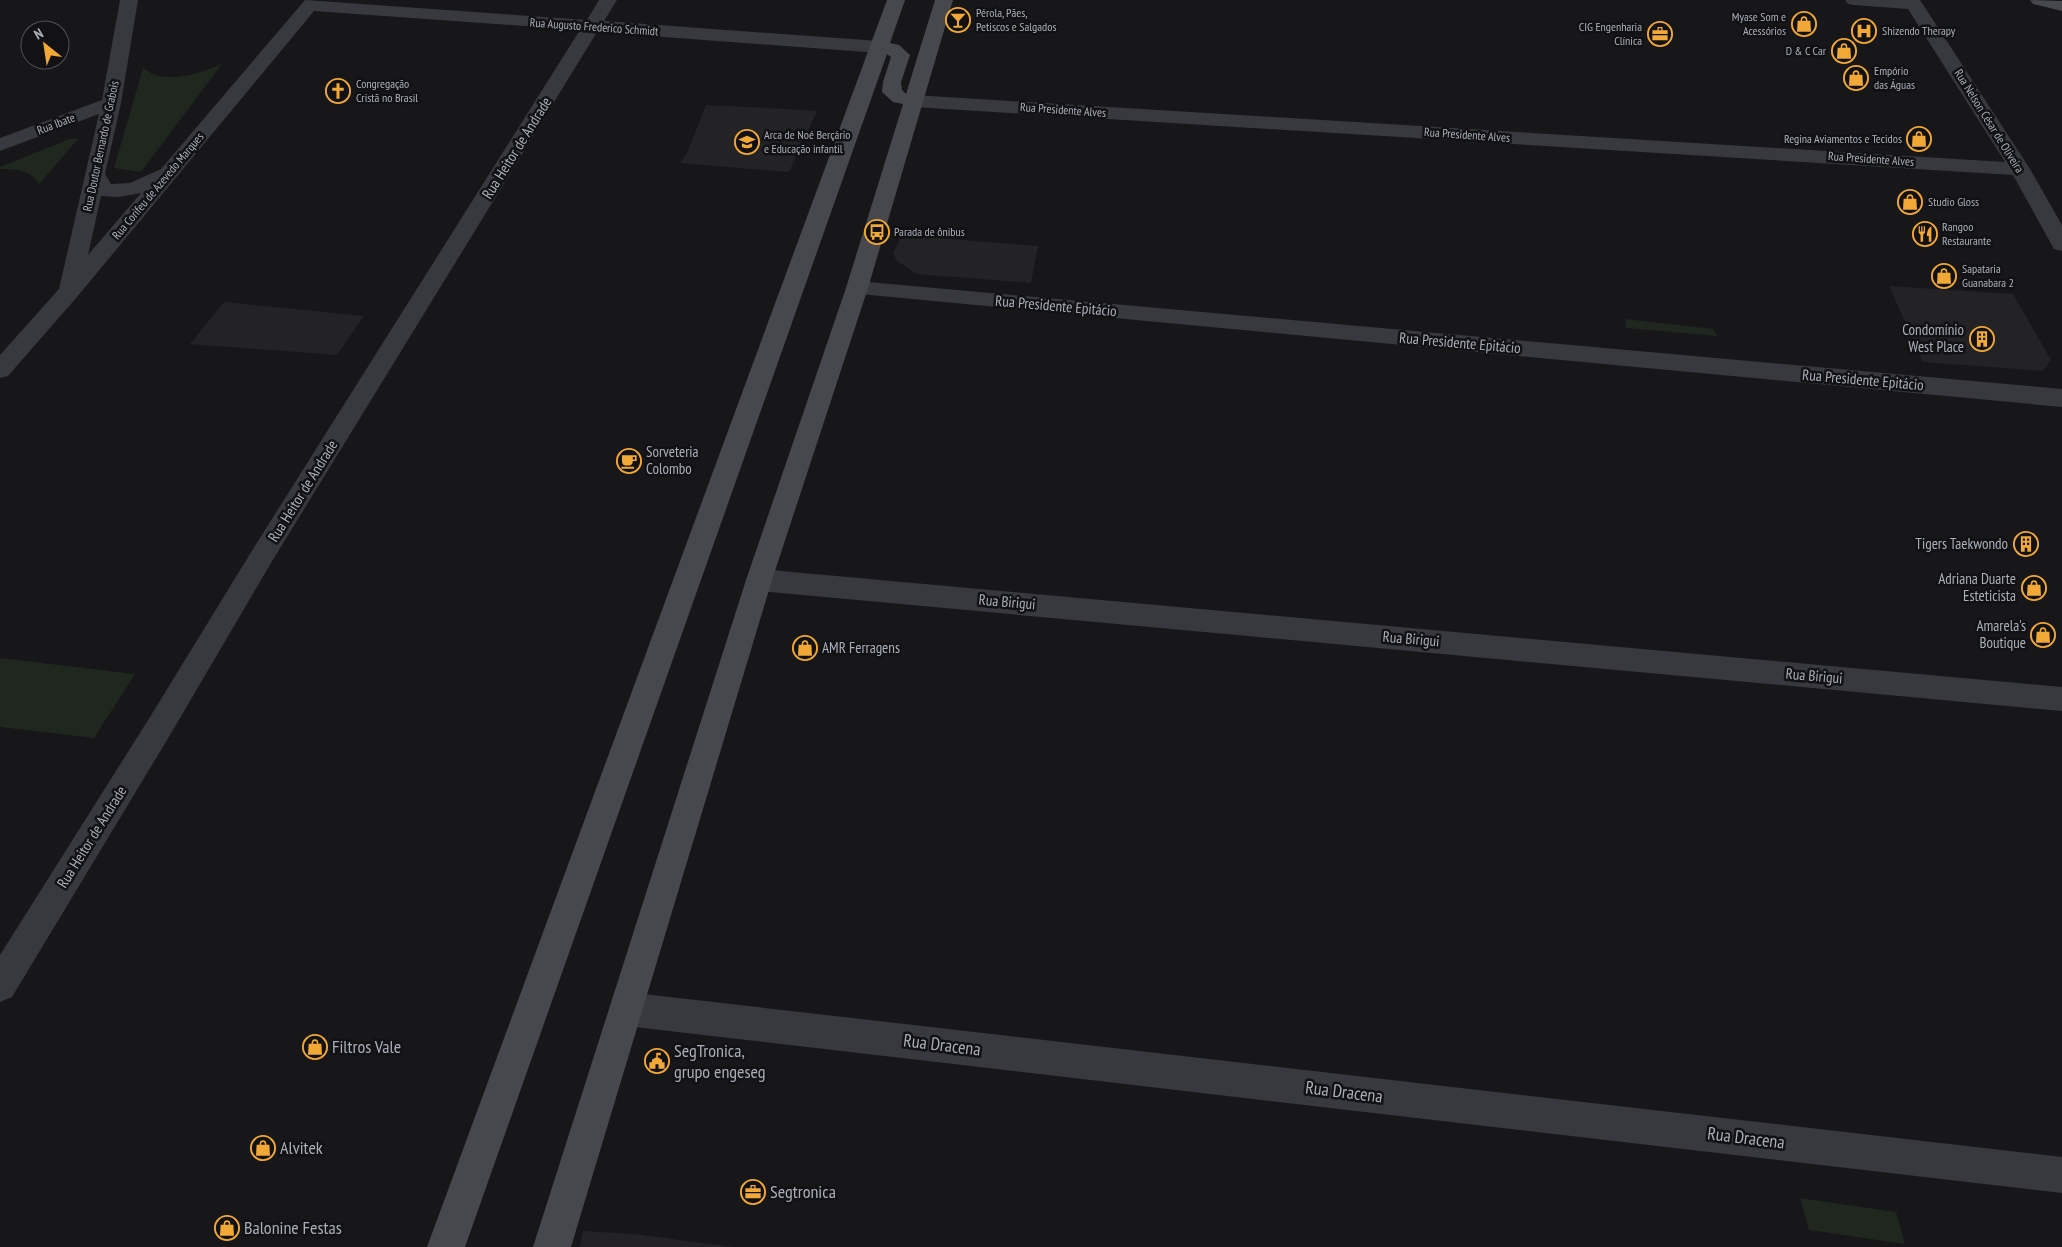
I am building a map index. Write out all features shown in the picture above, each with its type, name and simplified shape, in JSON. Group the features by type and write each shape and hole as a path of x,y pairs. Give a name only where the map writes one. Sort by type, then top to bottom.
{"main road":[{"path":"446,1247 896,0"},
{"path":"552,1247 759,580 857,288 944,0"},
{"path":"2039,0 2062,6"},
{"path":"878,47 892,49 901,55 892,82 892,92 900,98 914,101"}],"street":[{"name":"Rua Doutor Bernardo de Grabois","path":"69,292 111,103 129,0"},
{"name":"Rua Heitor de Andrade","path":"0,985 268,547 608,0"},
{"path":"1854,0 1913,2"},
{"name":"Rua Nelson César de Oliveira","path":"1913,2 2020,169 2062,244"},
{"name":"Rua Augusto Frederico Schmidt","path":"312,3 592,27 878,47"},
{"name":"Rua Corifeu de Azevedo Marques","path":"0,370 69,292 312,3"},
{"name":"Rua Presidente Alves","path":"914,101 2020,169"},
{"name":"Rua Ibate","path":"0,145 111,103"},
{"path":"95,174 102,190 117,192 144,186 170,171"},
{"name":"Rua Presidente Epitácio","path":"857,288 2062,398"},
{"name":"Rua Birigui","path":"759,580 2062,699"},
{"name":"Rua Dracena","path":"626,1009 2062,1175"}],"shaded area":[{"path":"222,64 141,172 114,168 143,68 161,76 171,77 193,74"},
{"name":"Arca de Noé Berçário e Educação infantil","path":"706,105 817,111 789,172 680,163 688,151"},
{"path":"69,139 78,139 39,184 36,179 27,173 17,170 0,169 0,167"},
{"path":"902,235 1038,246 1031,283 917,274 897,261 893,253"},
{"path":"1889,286 2013,294 2051,360 2043,371 1923,362"},
{"path":"224,302 364,316 337,355 190,344"},
{"path":"1625,319 1713,329 1717,336 1626,328"},
{"path":"0,658 135,674 94,738 0,727"},
{"path":"1800,1198 1896,1212 1905,1244 1809,1230"},
{"path":"583,1231 634,1234 733,1247 580,1247"}],"place":[{"name":"Pérola, Pães, Petiscos e Salgados","path":"958,20"},
{"name":"Myase Som e Acessórios","path":"1804,24"},
{"name":"Shizendo Therapy","path":"1864,31"},
{"name":"CIG Engenharia Clínica","path":"1660,34"},
{"name":"D & C Car","path":"1844,51"},
{"name":"Empório das Águas","path":"1856,78"},
{"name":"Congregação Cristã no Brasil","path":"338,91"},
{"name":"Regina Aviamentos e Tecidos","path":"1919,139"},
{"name":"Arca de Noé Berçário e Educação infantil","path":"747,142"},
{"name":"Studio Gloss","path":"1910,202"},
{"name":"Parada de ônibus","path":"877,232"},
{"name":"Rangoo Restaurante","path":"1925,234"},
{"name":"Sapataria Guanabara 2","path":"1944,276"},
{"name":"Condomínio West Place","path":"1982,339"},
{"name":"Sorveteria Colombo","path":"629,461"},
{"name":"Tigers Taekwondo","path":"2026,544"},
{"name":"Adriana Duarte Esteticista","path":"2034,588"},
{"name":"Amarela's Boutique","path":"2043,635"},
{"name":"AMR Ferragens","path":"805,648"},
{"name":"Filtros Vale","path":"315,1047"},
{"name":"SegTronica, grupo engeseg","path":"657,1061"},
{"name":"Alvitek","path":"263,1148"},
{"name":"Segtronica","path":"753,1192"},
{"name":"Balonine Festas","path":"227,1228"}]}
